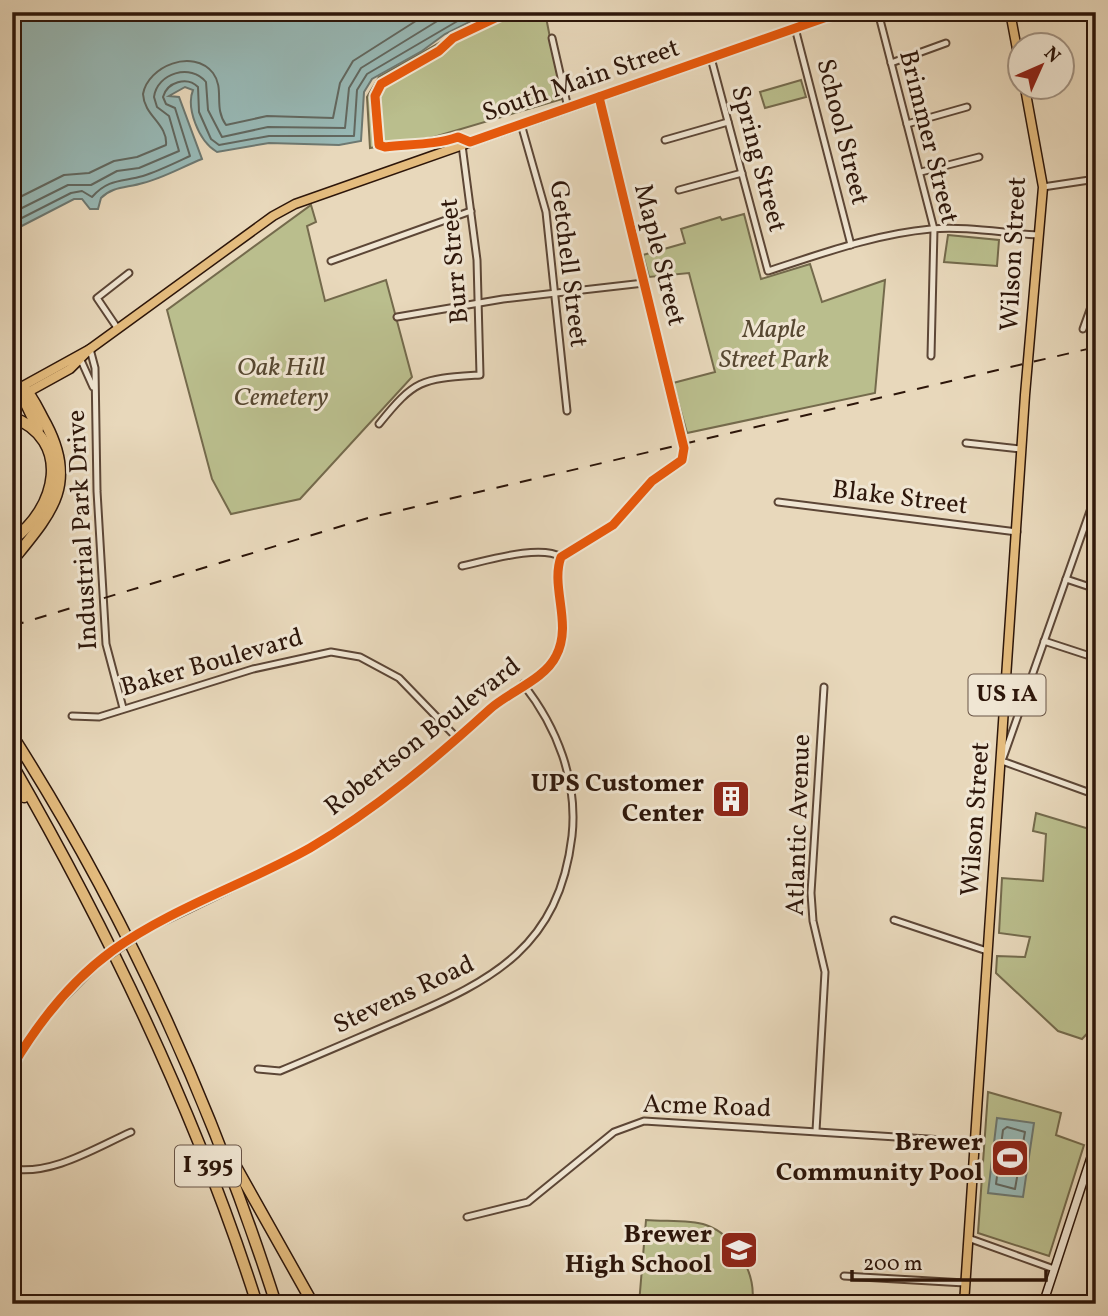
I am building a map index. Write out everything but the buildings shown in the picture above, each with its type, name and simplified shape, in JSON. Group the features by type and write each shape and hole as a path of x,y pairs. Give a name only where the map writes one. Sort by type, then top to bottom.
{"highway":[{"path":"12,540 35,519 48,494 52,471 44,440 19,393"},
{"path":"12,561 48,514 62,475 57,447 19,393"},
{"path":"12,417 30,426 44,440"},
{"name":"I 395","path":"12,733 115,913 188,1069 231,1176 276,1304"},
{"name":"I 395","path":"12,764 69,864 131,988 175,1086 257,1304"},
{"path":"12,779 69,864"},
{"path":"188,1069 250,1196 313,1304"}],"main road":[{"name":"South Main Street","path":"19,393 80,357 284,209 841,12"},
{"path":"1010,12 1014,32"},
{"name":"Wilson Street","path":"964,1304 1021,449 1043,187 1028,102"},
{"path":"1044,1304 1096,1142"}],"street":[{"name":"Brimmer Street","path":"877,12 934,229 931,356"},
{"name":"School Street","path":"795,28 850,245"},
{"path":"552,38 568,108"},
{"path":"891,63 946,43"},
{"name":"Spring Street","path":"711,58 768,271 850,245"},
{"name":"Maple Street","path":"561,557 613,525 652,481 681,460 684,452 599,97"},
{"path":"907,124 967,107"},
{"path":"665,140 728,122"},
{"name":"Getchell Street","path":"521,124 543,192 567,411"},
{"name":"Burr Street","path":"379,424 417,383 431,378 480,375 480,303 462,145"},
{"path":"921,172 979,158"},
{"path":"679,190 742,173"},
{"path":"1043,187 1096,179"},
{"path":"331,261 471,211"},
{"path":"850,245 934,229 1039,235"},
{"path":"118,329 97,298 129,272"},
{"path":"397,317 480,303 644,283"},
{"path":"1083,329 1096,293"},
{"name":"Industrial Park Drive","path":"90,349 95,364 106,644 123,708"},
{"name":"Industrial Park Drive","path":"80,357 94,390"},
{"path":"966,443 1021,449"},
{"path":"1096,494 1002,761 1096,795"},
{"name":"Blake Street","path":"778,502 1017,532"},
{"path":"461,566 536,552 553,553 561,557"},
{"name":"Robertson Boulevard","path":"12,1067 46,1016 97,964 146,930 321,841 394,792 555,660 561,646 562,599 558,567 561,557"},
{"path":"1066,579 1096,589"},
{"path":"1044,641 1096,658"},
{"name":"Baker Boulevard","path":"72,716 99,717 277,663 331,652 360,657 399,678 458,739"},
{"name":"Stevens Road","path":"258,1069 280,1071 459,995 502,969 533,936 564,878 573,827 573,804 570,778 560,750 538,703 523,684"},
{"name":"Atlantic Avenue","path":"816,1131 825,972 813,921 811,893 824,687"},
{"path":"894,920 987,951"},
{"name":"Acme Road","path":"467,1217 528,1202 614,1132 644,1121 975,1142"},
{"path":"12,1168 32,1170 59,1164 131,1132"},
{"path":"968,1238 1054,1269"},
{"path":"844,1276 965,1283"}],"green space":[{"path":"494,12 545,12 562,99 434,137 370,148 367,97 379,77"},
{"path":"801,80 806,97 765,108 760,92"},
{"name":"Oak Hill Cemetery","path":"311,205 316,222 307,226 325,301 386,280 412,377 300,499 231,514 212,479 167,310"},
{"name":"Maple Street Park","path":"744,214 761,279 810,264 822,302 885,280 875,393 687,433 673,383 715,372 689,273 649,277 643,255 685,243 681,229 720,217 722,220"},
{"path":"948,235 999,240 997,266 944,262"},
{"path":"1036,813 1096,831 1096,1024 1082,1039 1058,1031 996,973 997,956 1025,957 1030,937 999,933 1002,878 1043,881 1046,834 1033,831"},
{"path":"988,1092 1061,1113 1056,1135 1084,1145 1049,1256 978,1233"},
{"path":"646,1220 699,1223 726,1237 735,1246 747,1268 753,1292 752,1304 639,1304"}],"water":[{"path":"12,12 490,12 445,34 422,51 372,79 364,92 361,141 339,145 269,143 217,152 199,132 191,105 193,90 185,87 169,96 179,97 202,159 158,178 110,191 101,198 98,209 90,209 82,199 74,199 12,231"},
{"name":"Brewer Community Pool","path":"997,1118 1034,1123 1023,1197 988,1193"}],"railway":[{"path":"12,626 368,518 1096,347"}],"cycle path":[{"path":"508,12 453,38 439,51 381,84 375,96 379,145 385,147 422,144 458,137 470,142 841,12"},
{"path":"12,1067 56,1004 112,951 159,922 286,861 334,833 404,783 498,703 544,672 561,644 562,619 558,581 561,557 613,525 652,481 682,460 684,448 599,97"}],"place":[{"name":"UPS Customer Center","path":"731,799"},
{"name":"Brewer Community Pool","path":"1010,1158"},
{"name":"Brewer High School","path":"739,1250"}]}
